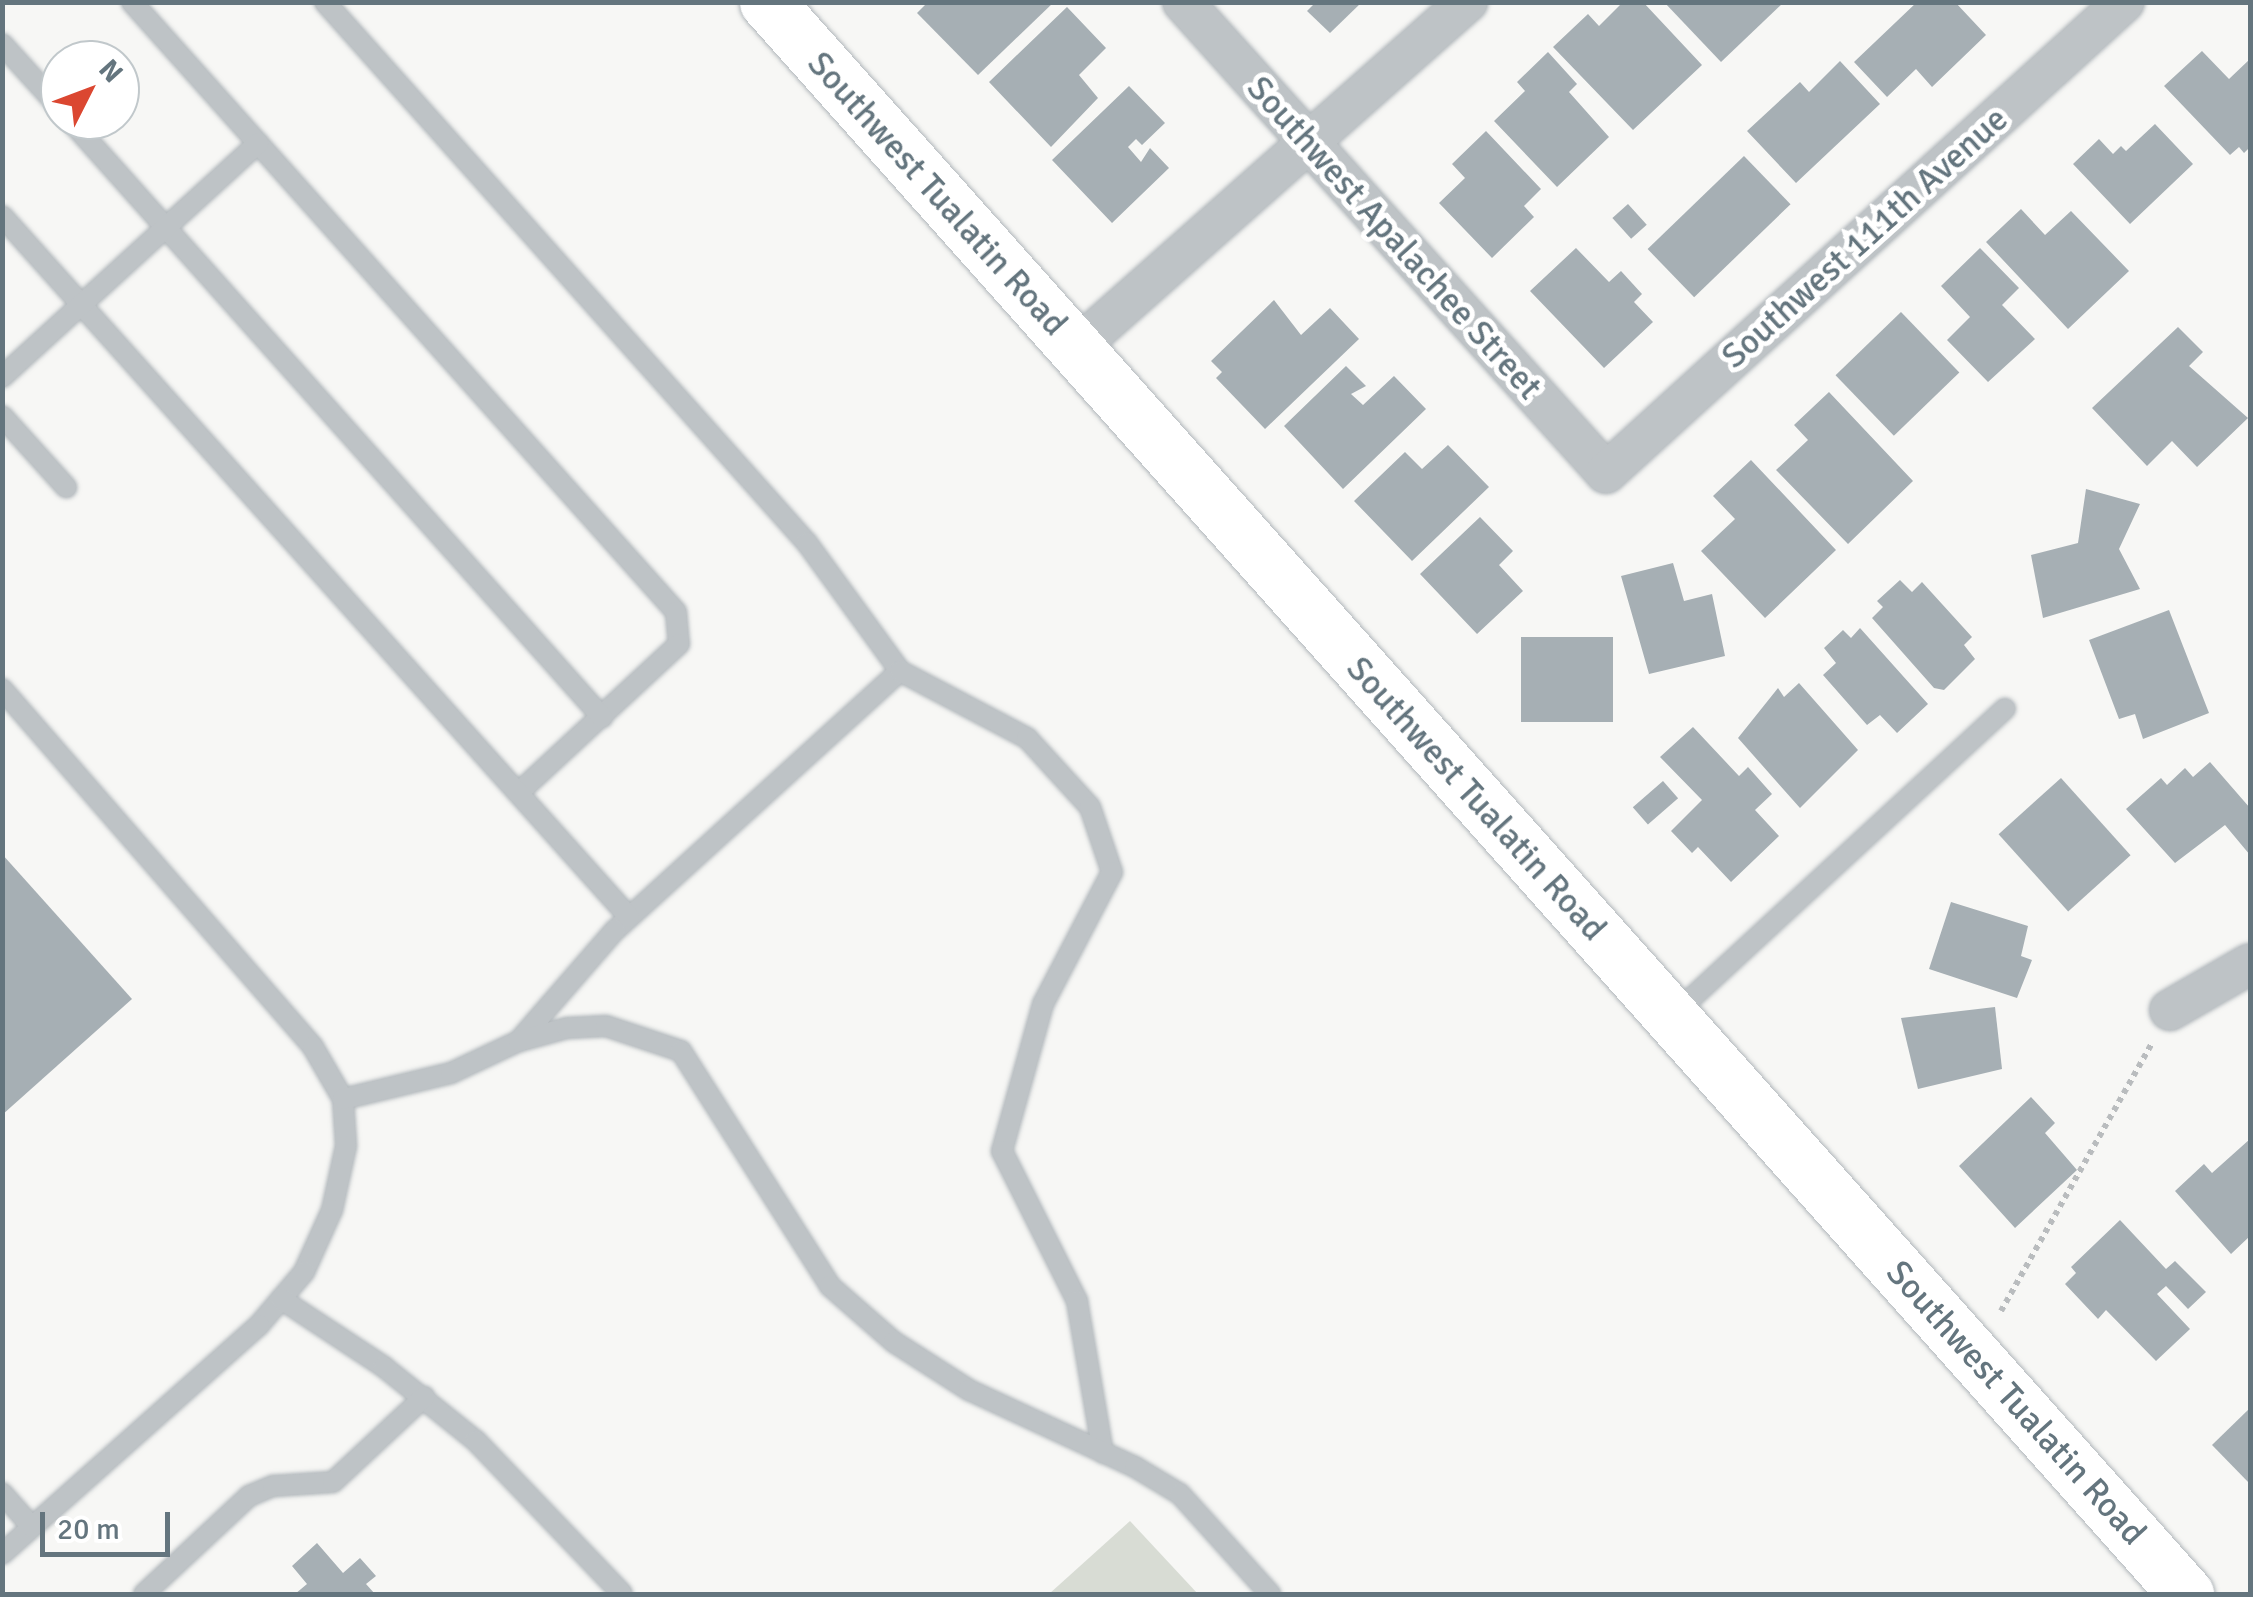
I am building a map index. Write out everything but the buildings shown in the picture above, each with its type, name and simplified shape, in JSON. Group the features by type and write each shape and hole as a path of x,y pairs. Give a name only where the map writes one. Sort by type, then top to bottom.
{"main road":[{"name":"Southwest Tualatin Road","path":"768,2 2186,1594"}],"street":[{"name":"Southwest Apalachee Street","path":"1183,2 1606,472"},
{"path":"1075,349 1468,2"},
{"name":"Southwest 111th Avenue","path":"1606,472 2124,2"},
{"path":"2170,1010 2250,964"}],"lane":[{"path":"132,2 676,612 679,644 518,793"},
{"path":"325,2 807,543 900,672 1027,738 1090,807 1112,872 1043,1004 1002,1151 1077,1302 1104,1453"},
{"path":"2,44 40,86"},
{"path":"88,140 602,717"},
{"path":"2,377 258,144"},
{"path":"2,216 629,917"},
{"path":"2,416 66,488"},
{"path":"520,1040 629,917 900,672"},
{"path":"2,689 313,1047 343,1098 346,1146 332,1210 304,1272 282,1299 2,1554"},
{"path":"1671,1018 2005,709"},
{"path":"343,1098 452,1073 520,1040 606,1026 681,1051 830,1286 894,1342 969,1390 1104,1453 1180,1494 1270,1594"},
{"path":"282,1299 424,1397 539,1503 622,1594"},
{"path":"144,1594 249,1496 273,1486 333,1482 424,1397"},
{"path":"2,1493 32,1527"}],"path":[{"path":"1973,1354 2170,1010"}],"shaded area":[{"path":"1130,1521 1198,1594 1049,1594"}]}
